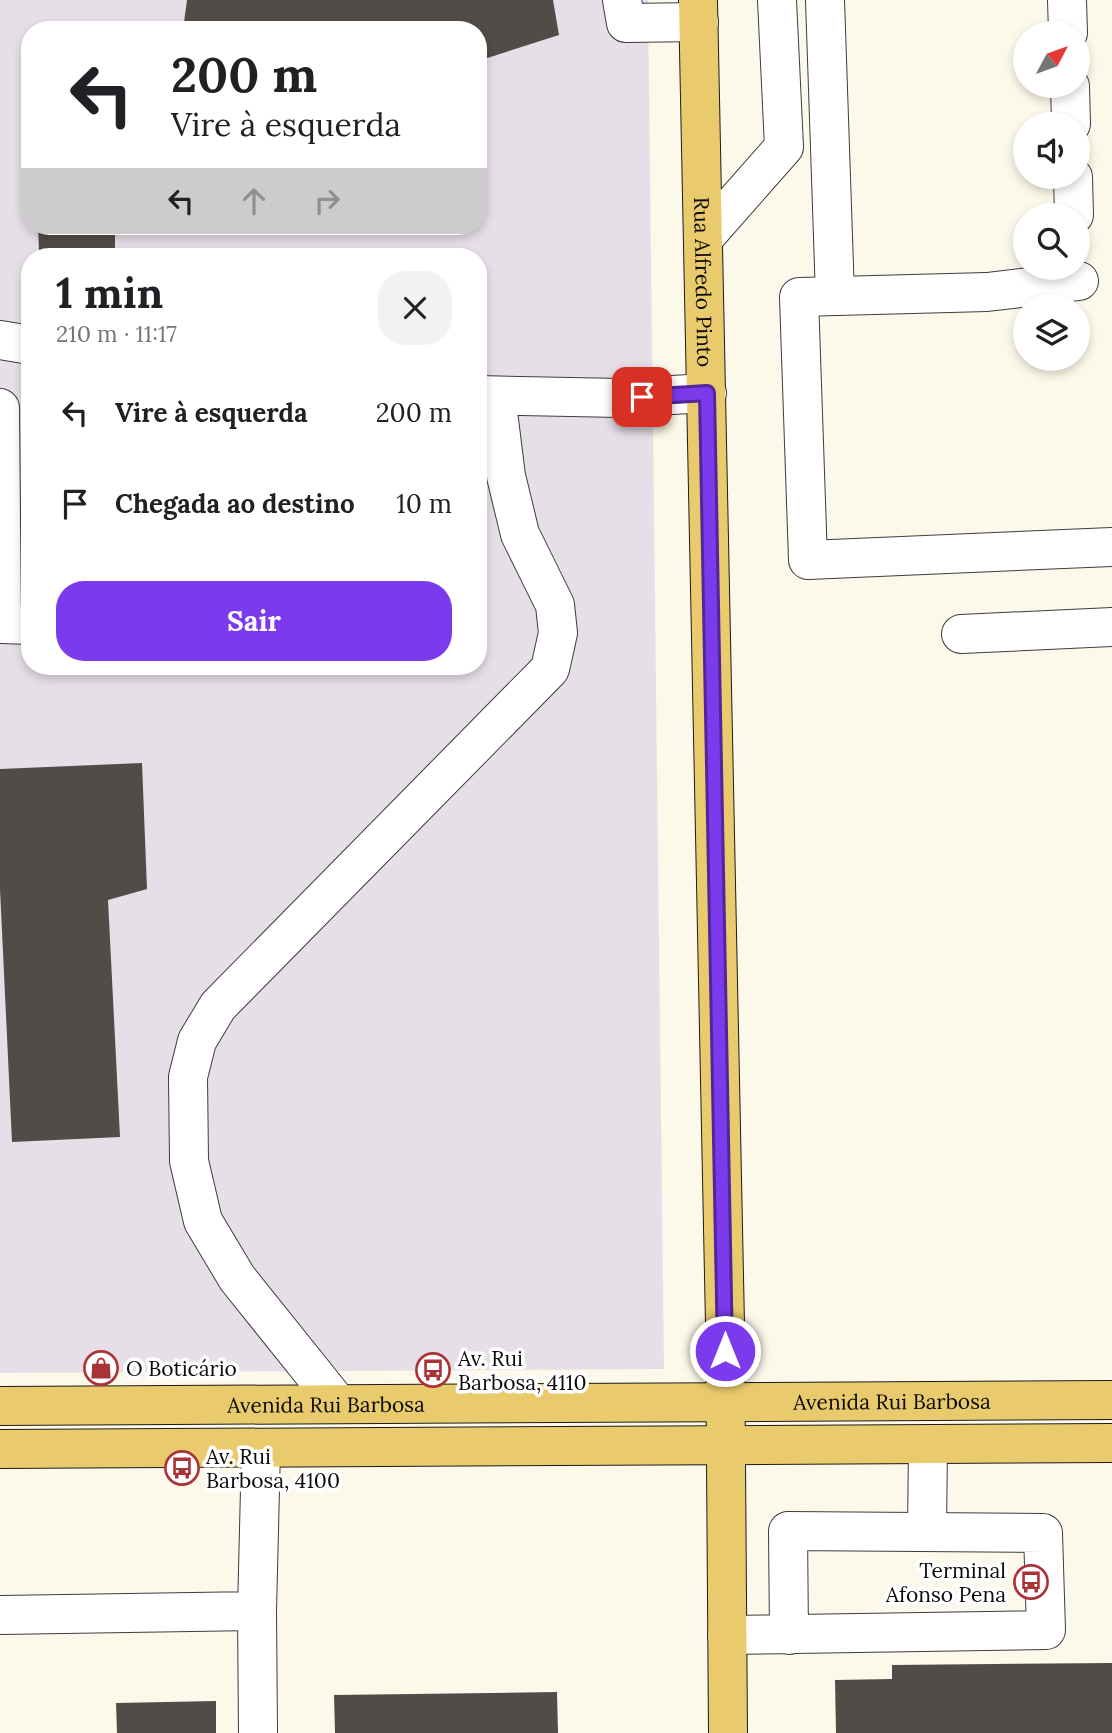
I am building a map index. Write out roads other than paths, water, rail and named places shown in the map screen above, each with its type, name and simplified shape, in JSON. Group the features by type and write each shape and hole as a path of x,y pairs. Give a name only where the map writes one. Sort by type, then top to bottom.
{"main road":[{"name":"Rua Alfredo Pinto","path":"699,11 728,1733"},
{"name":"Avenida Rui Barbosa","path":"0,1406 1112,1399"},
{"name":"Avenida Rui Barbosa","path":"0,1450 1112,1443"}],"lane":[{"path":"622,0 626,23 699,11"},
{"path":"703,239 784,146 777,0"},
{"path":"825,0 835,296"},
{"path":"1067,0 1068,21"},
{"path":"1060,280 987,292 799,297 808,559 1112,547"},
{"path":"0,340 21,344"},
{"path":"338,1404 237,1278 203,1222 189,1161 188,1077 197,1041 218,1006 550,669 558,634 555,605 520,534 487,396 621,398 707,393"},
{"path":"0,408 2,624 21,625"},
{"path":"961,634 1112,627"},
{"path":"927,1532 928,1444"},
{"path":"258,1733 257,1611 261,1448"},
{"path":"727,1635 789,1635 1046,1630 1042,1533 788,1531 789,1635"},
{"path":"0,1615 257,1611"}],"place":[{"name":"O Boticário","path":"101,1368"},
{"name":"Av. Rui Barbosa, 4110","path":"433,1370"},
{"name":"Av. Rui Barbosa, 4100","path":"182,1468"},
{"name":"Terminal Afonso Pena","path":"1031,1582"}]}
